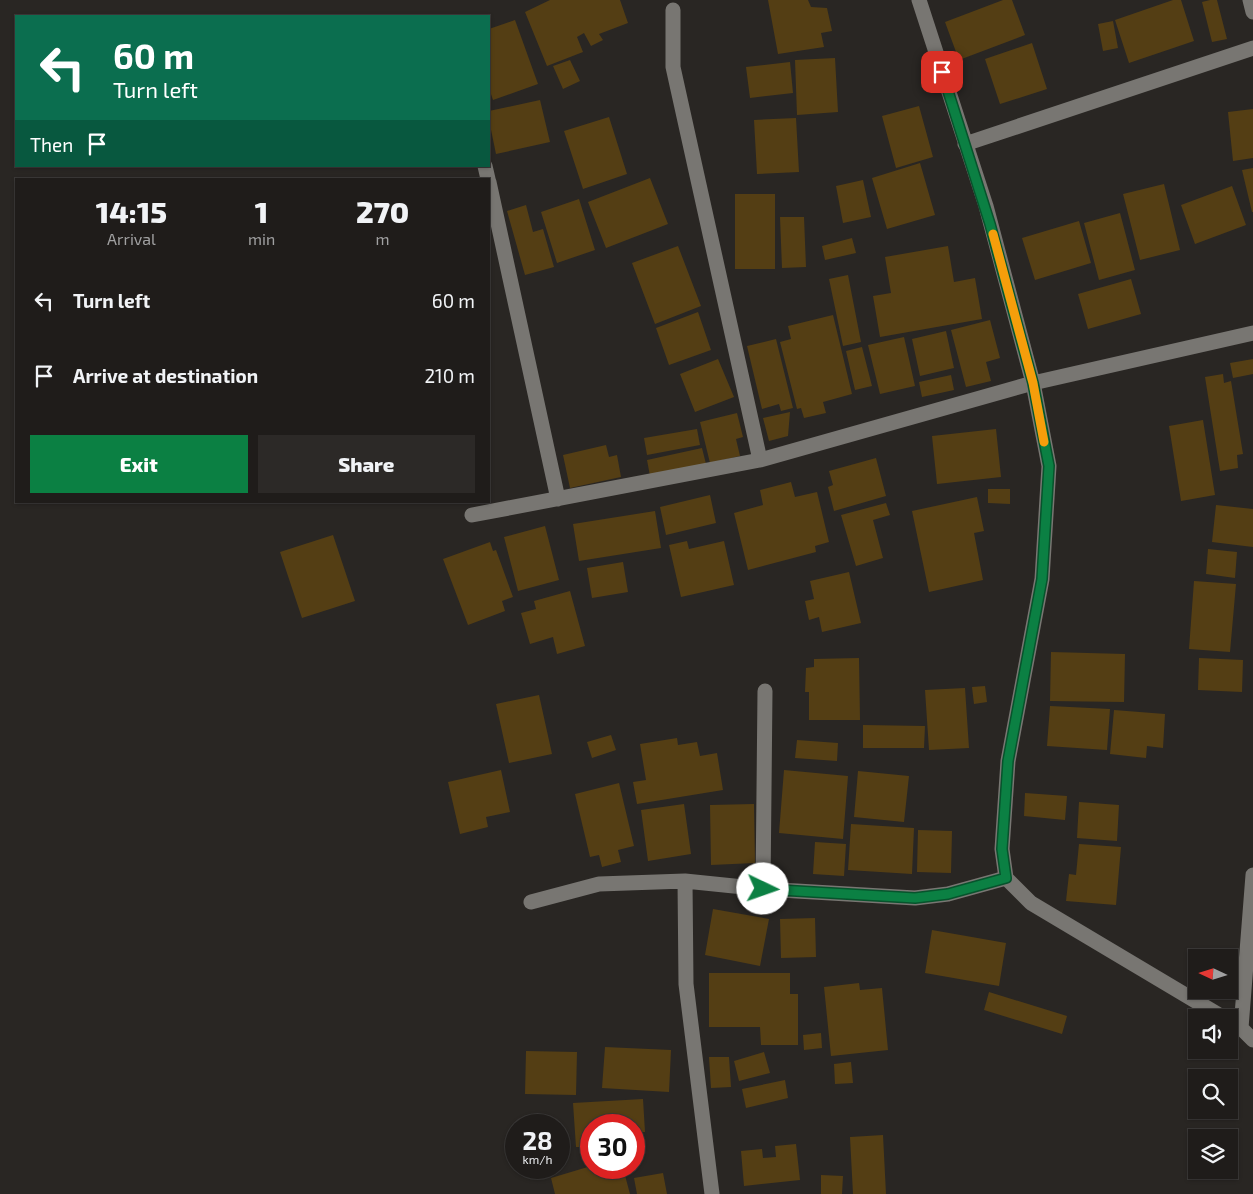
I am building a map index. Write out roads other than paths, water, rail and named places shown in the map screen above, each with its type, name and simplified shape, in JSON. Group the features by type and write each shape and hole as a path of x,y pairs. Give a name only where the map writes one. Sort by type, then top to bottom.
{"street":[{"path":"919,0 986,206 1033,383 1049,466 1042,579 1008,761 1002,849 1006,878 1031,903 1209,1009"},
{"path":"1250,0 1253,12"},
{"path":"673,10 673,67 760,460"},
{"path":"965,144 1253,48"},
{"path":"490,190 558,499"},
{"path":"472,515 760,460 1033,383 1253,333"},
{"path":"763,889 765,691"},
{"path":"1237,1009 1251,923 1253,874"},
{"path":"531,902 599,884 684,881 763,889 915,898 948,894 1006,878"},
{"path":"684,881 686,984 712,1194"},
{"path":"1238,1027 1253,1040"}]}
